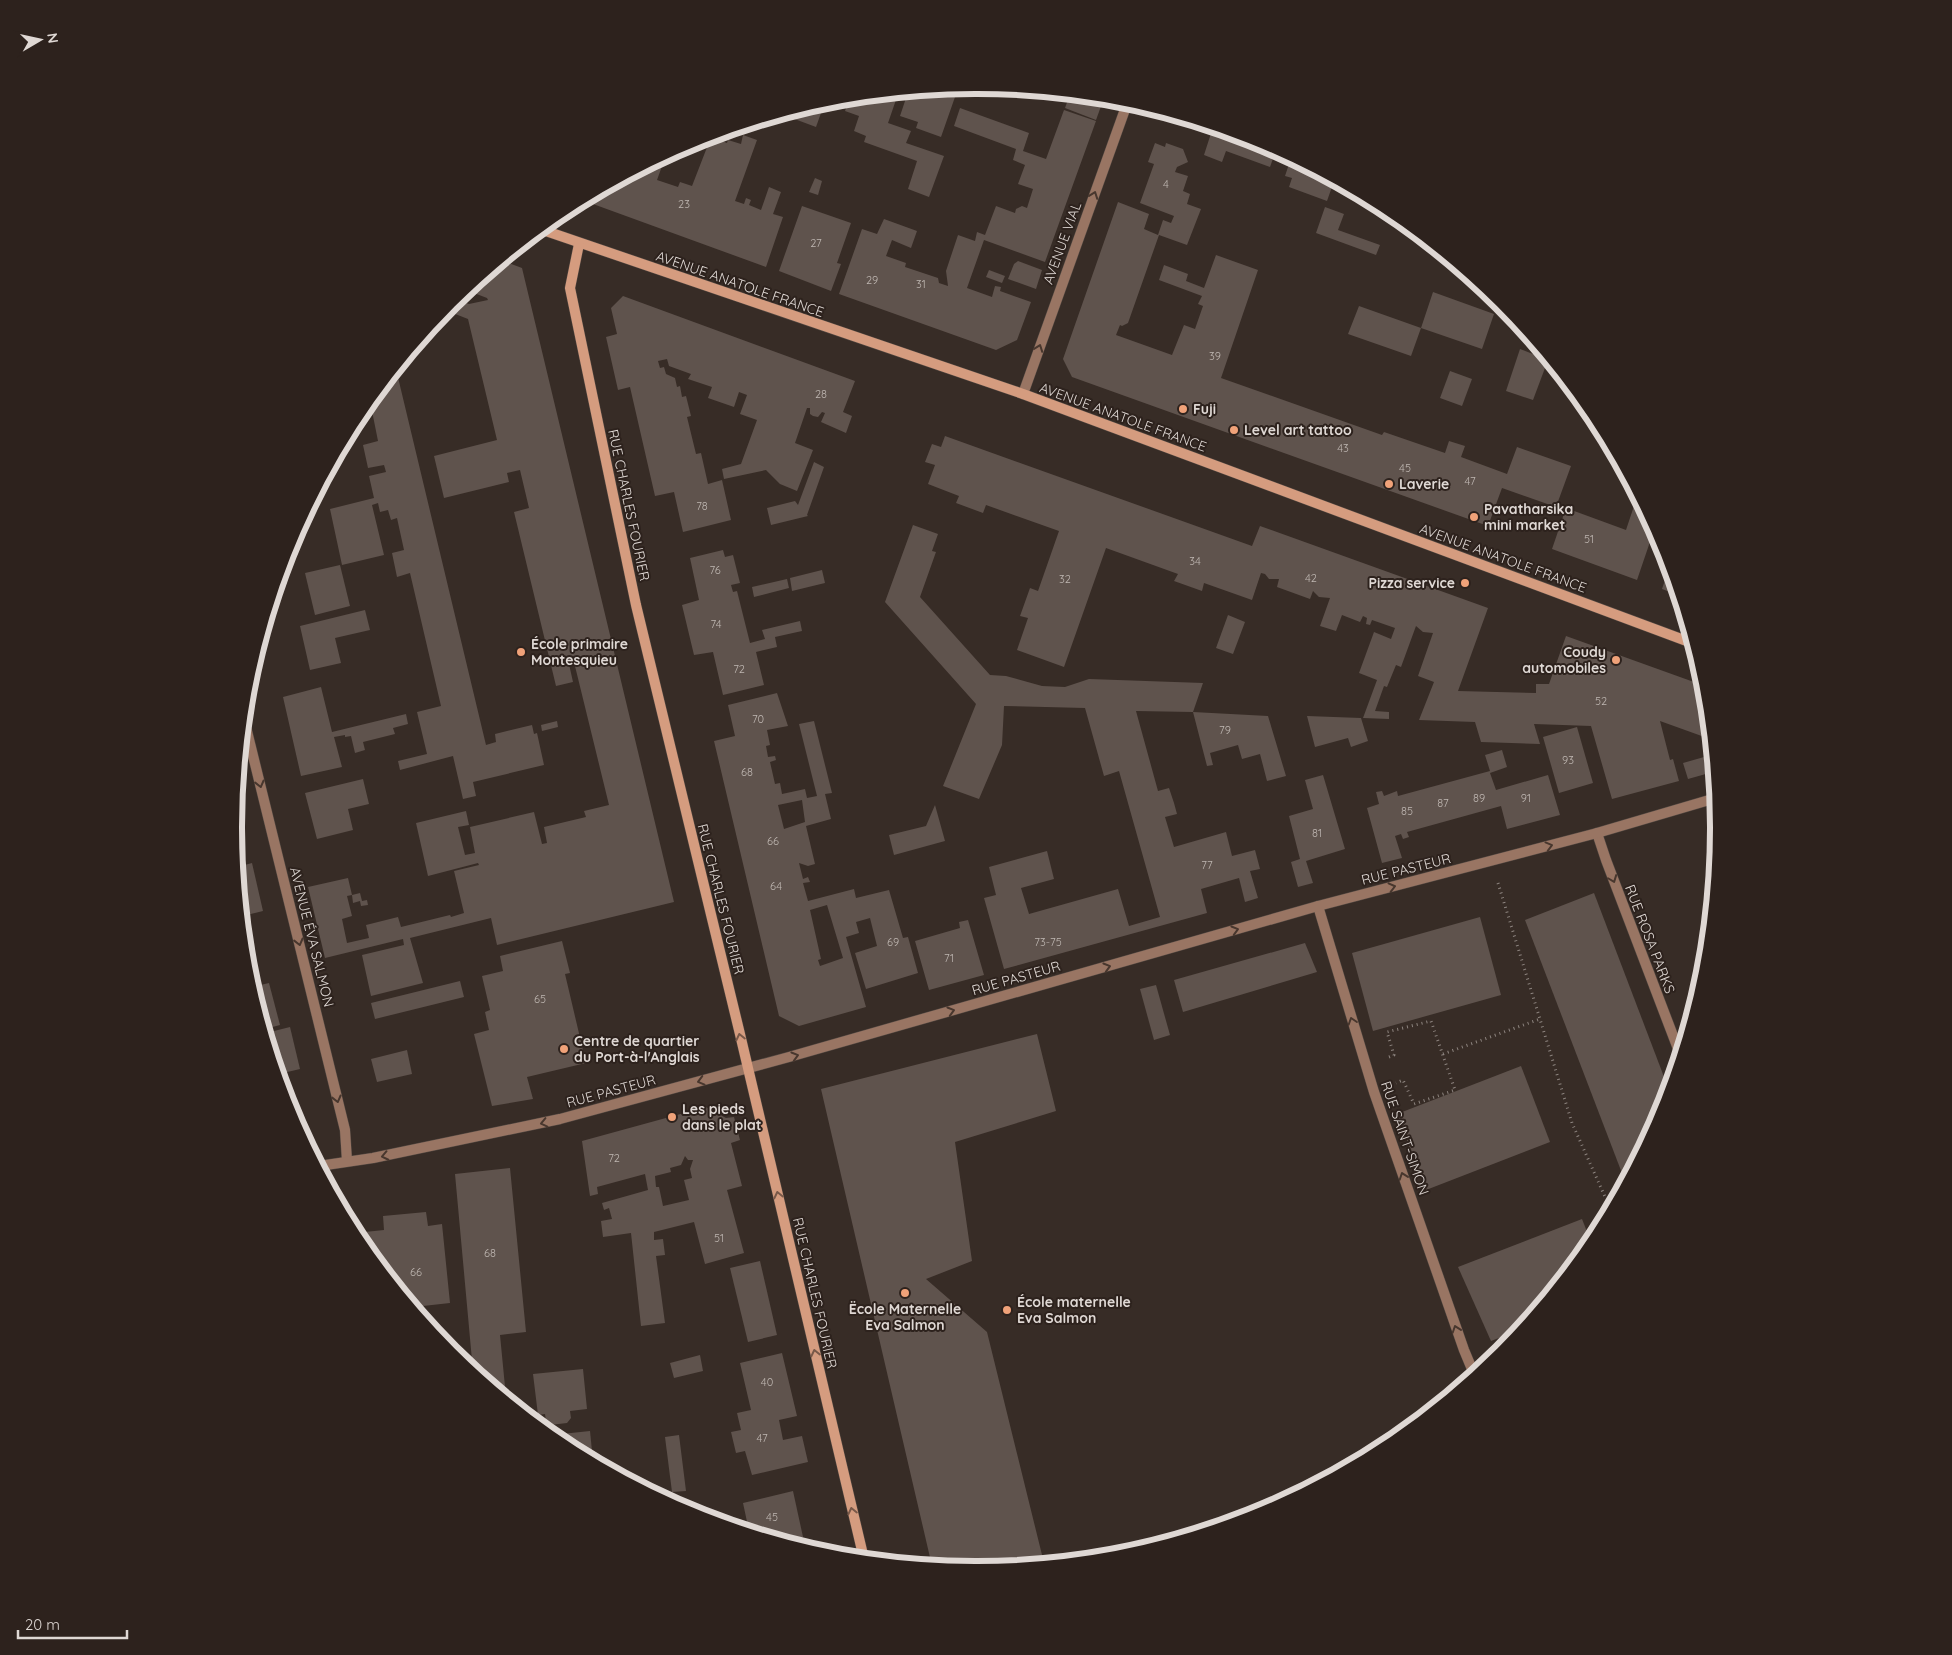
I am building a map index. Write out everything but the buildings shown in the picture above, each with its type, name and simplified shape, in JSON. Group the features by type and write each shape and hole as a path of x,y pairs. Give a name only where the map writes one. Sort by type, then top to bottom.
{"street":[{"name":"AVENUE VIAL","path":"1023,394 1125,109"},
{"name":"AVENUE ANATOLE FRANCE","path":"547,232 1023,394 1686,641"},
{"name":"RUE CHARLES FOURIER","path":"579,244 570,288 636,605 862,1552"},
{"name":"AVENUE ÉVA SALMON","path":"248,737 345,1130 346,1161"},
{"name":"RUE PASTEUR","path":"325,1165 373,1158 546,1122 748,1069 1318,906 1597,833 1709,800"},
{"name":"RUE ROSA PARKS","path":"1597,833 1677,1045"},
{"name":"RUE SAINT-SIMON","path":"1318,906 1384,1121 1472,1368"}],"path":[{"path":"1500,889 1572,1123 1607,1201"},
{"path":"1443,1054 1540,1019"},
{"path":"1394,1055 1387,1032 1431,1021 1455,1090 1414,1104 1403,1080"}],"place":[{"name":"Fuji","path":"1183,409"},
{"name":"Level art tattoo","path":"1234,430"},
{"name":"Laverie","path":"1389,484"},
{"name":"Pavatharsika mini market","path":"1474,517"},
{"name":"Pizza service","path":"1465,583"},
{"name":"École primaire Montesquieu","path":"521,652"},
{"name":"Coudy automobiles","path":"1616,660"},
{"name":"Centre de quartier du Port-à-l'Anglais","path":"564,1049"},
{"name":"Les pieds dans le plat","path":"672,1117"},
{"name":"Ëcole Maternelle Eva Salmon","path":"905,1293"},
{"name":"École maternelle Eva Salmon","path":"1007,1310"}]}
